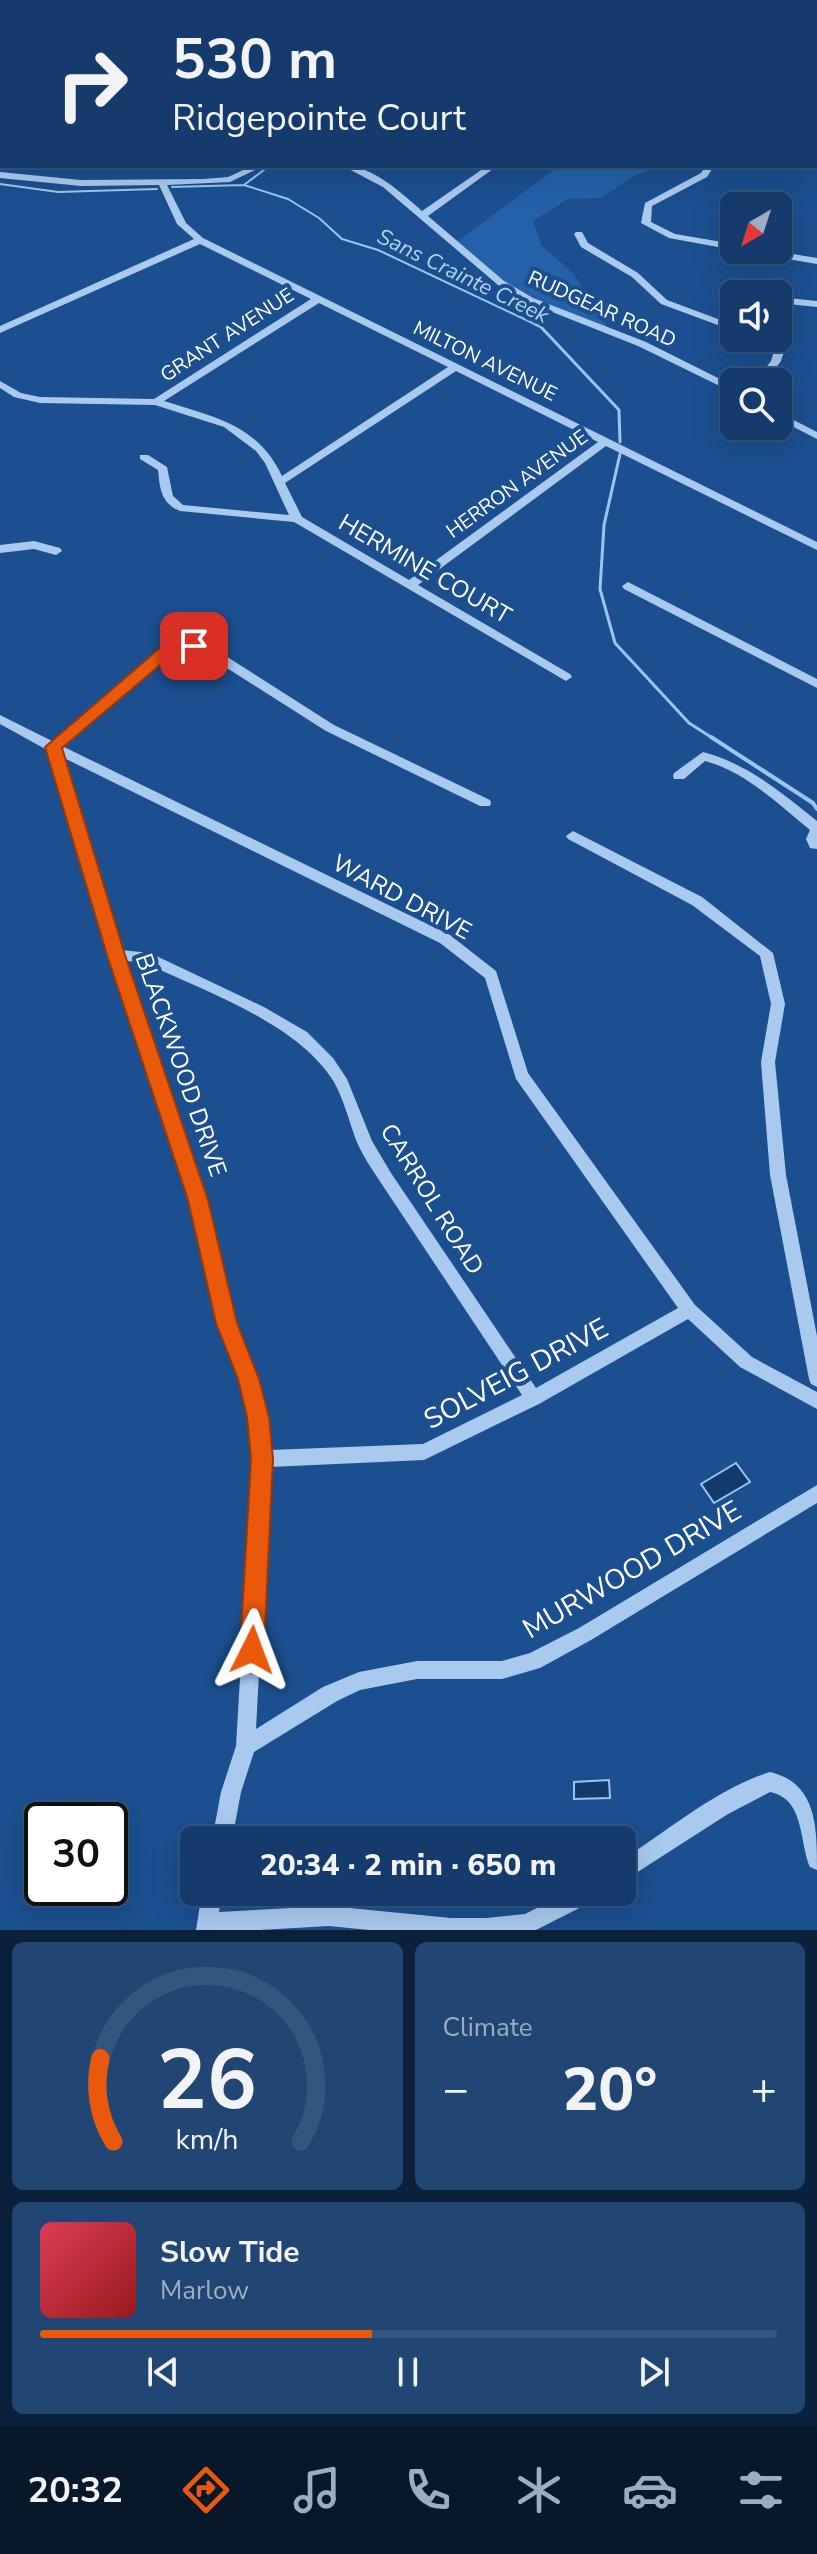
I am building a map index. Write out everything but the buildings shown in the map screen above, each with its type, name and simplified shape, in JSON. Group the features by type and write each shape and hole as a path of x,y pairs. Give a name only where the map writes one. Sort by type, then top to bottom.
{"street":[{"path":"5,175 81,183 162,183 219,181 255,168"},
{"name":"RUDGEAR ROAD","path":"351,168 386,185 501,283 530,300 642,344 720,383"},
{"path":"423,215 490,168"},
{"path":"709,168 704,175 648,205 646,223 672,236 720,245"},
{"name":"MILTON AVENUE","path":"162,183 182,224 200,240 817,546"},
{"path":"579,234 584,245 635,275 664,302 720,323"},
{"path":"0,330 200,240"},
{"path":"792,257 817,261"},
{"name":"GRANT AVENUE","path":"156,402 318,299"},
{"path":"792,301 817,304"},
{"path":"280,482 455,367"},
{"path":"0,384 18,395 40,400 156,402 211,417 246,436 270,462 297,519"},
{"path":"792,423 817,436"},
{"name":"HERRON AVENUE","path":"410,585 606,441"},
{"path":"144,457 163,469 164,493 170,502 180,508 297,519"},
{"name":"HERMINE COURT","path":"297,519 566,677"},
{"path":"0,549 34,545 56,551"},
{"path":"628,586 817,684"},
{"path":"0,719 53,747 167,651 186,646 203,647 330,728 485,803"},
{"name":"BLACKWOOD DRIVE","path":"53,747 116,955 198,1200 227,1323 248,1379 258,1417 262,1459 246,1746 231,1792 225,1826"},
{"name":"WARD DRIVE","path":"53,747 445,939 491,975 521,1075 689,1310 746,1362 817,1401"},
{"path":"679,776 703,756 719,759 817,828 813,839 815,845"},
{"path":"573,836 697,901 766,953 778,1004 768,1062 778,1175 817,1379"},
{"name":"CARROL ROAD","path":"116,955 145,957 259,1011 302,1036 328,1062 342,1083 365,1143 386,1178 533,1398"},
{"name":"SOLVEIG DRIVE","path":"262,1459 424,1452 533,1398 689,1310"},
{"name":"MURWOOD DRIVE","path":"246,1746 330,1694 359,1681 417,1670 502,1670 533,1661 585,1634 817,1493"},
{"path":"636,1863 743,1794 769,1782 785,1786 800,1800 810,1826 817,1860"},
{"path":"210,1906 206,1926 329,1916 451,1928 527,1924 562,1906"}],"shaded area":[{"path":"556,168 654,168 632,177 601,198 568,199 533,221 541,245 574,274 610,331 562,314 501,283 455,243"},
{"path":"736,1463 750,1482 714,1503 701,1484"},
{"path":"609,1780 610,1798 574,1799 574,1782"}],"waterway":[{"name":"Sans Crainte Creek","path":"244,185 266,168"},
{"name":"Sans Crainte Creek","path":"0,184 58,192 157,189"},
{"name":"Sans Crainte Creek","path":"172,187 244,185"},
{"name":"Sans Crainte Creek","path":"244,185 288,199 319,218 342,239 378,250 539,326"},
{"name":"Sans Crainte Creek","path":"535,324 539,326"},
{"name":"Sans Crainte Creek","path":"539,326 619,410 620,442"},
{"name":"Sans Crainte Creek","path":"620,454 604,525 600,589 615,643 689,723 714,739"},
{"name":"Sans Crainte Creek","path":"711,737 813,803 817,809"}],"route":[{"path":"194,646 167,651 53,747 116,955 198,1200 227,1323 248,1379 258,1417 262,1459 252,1650"}]}
